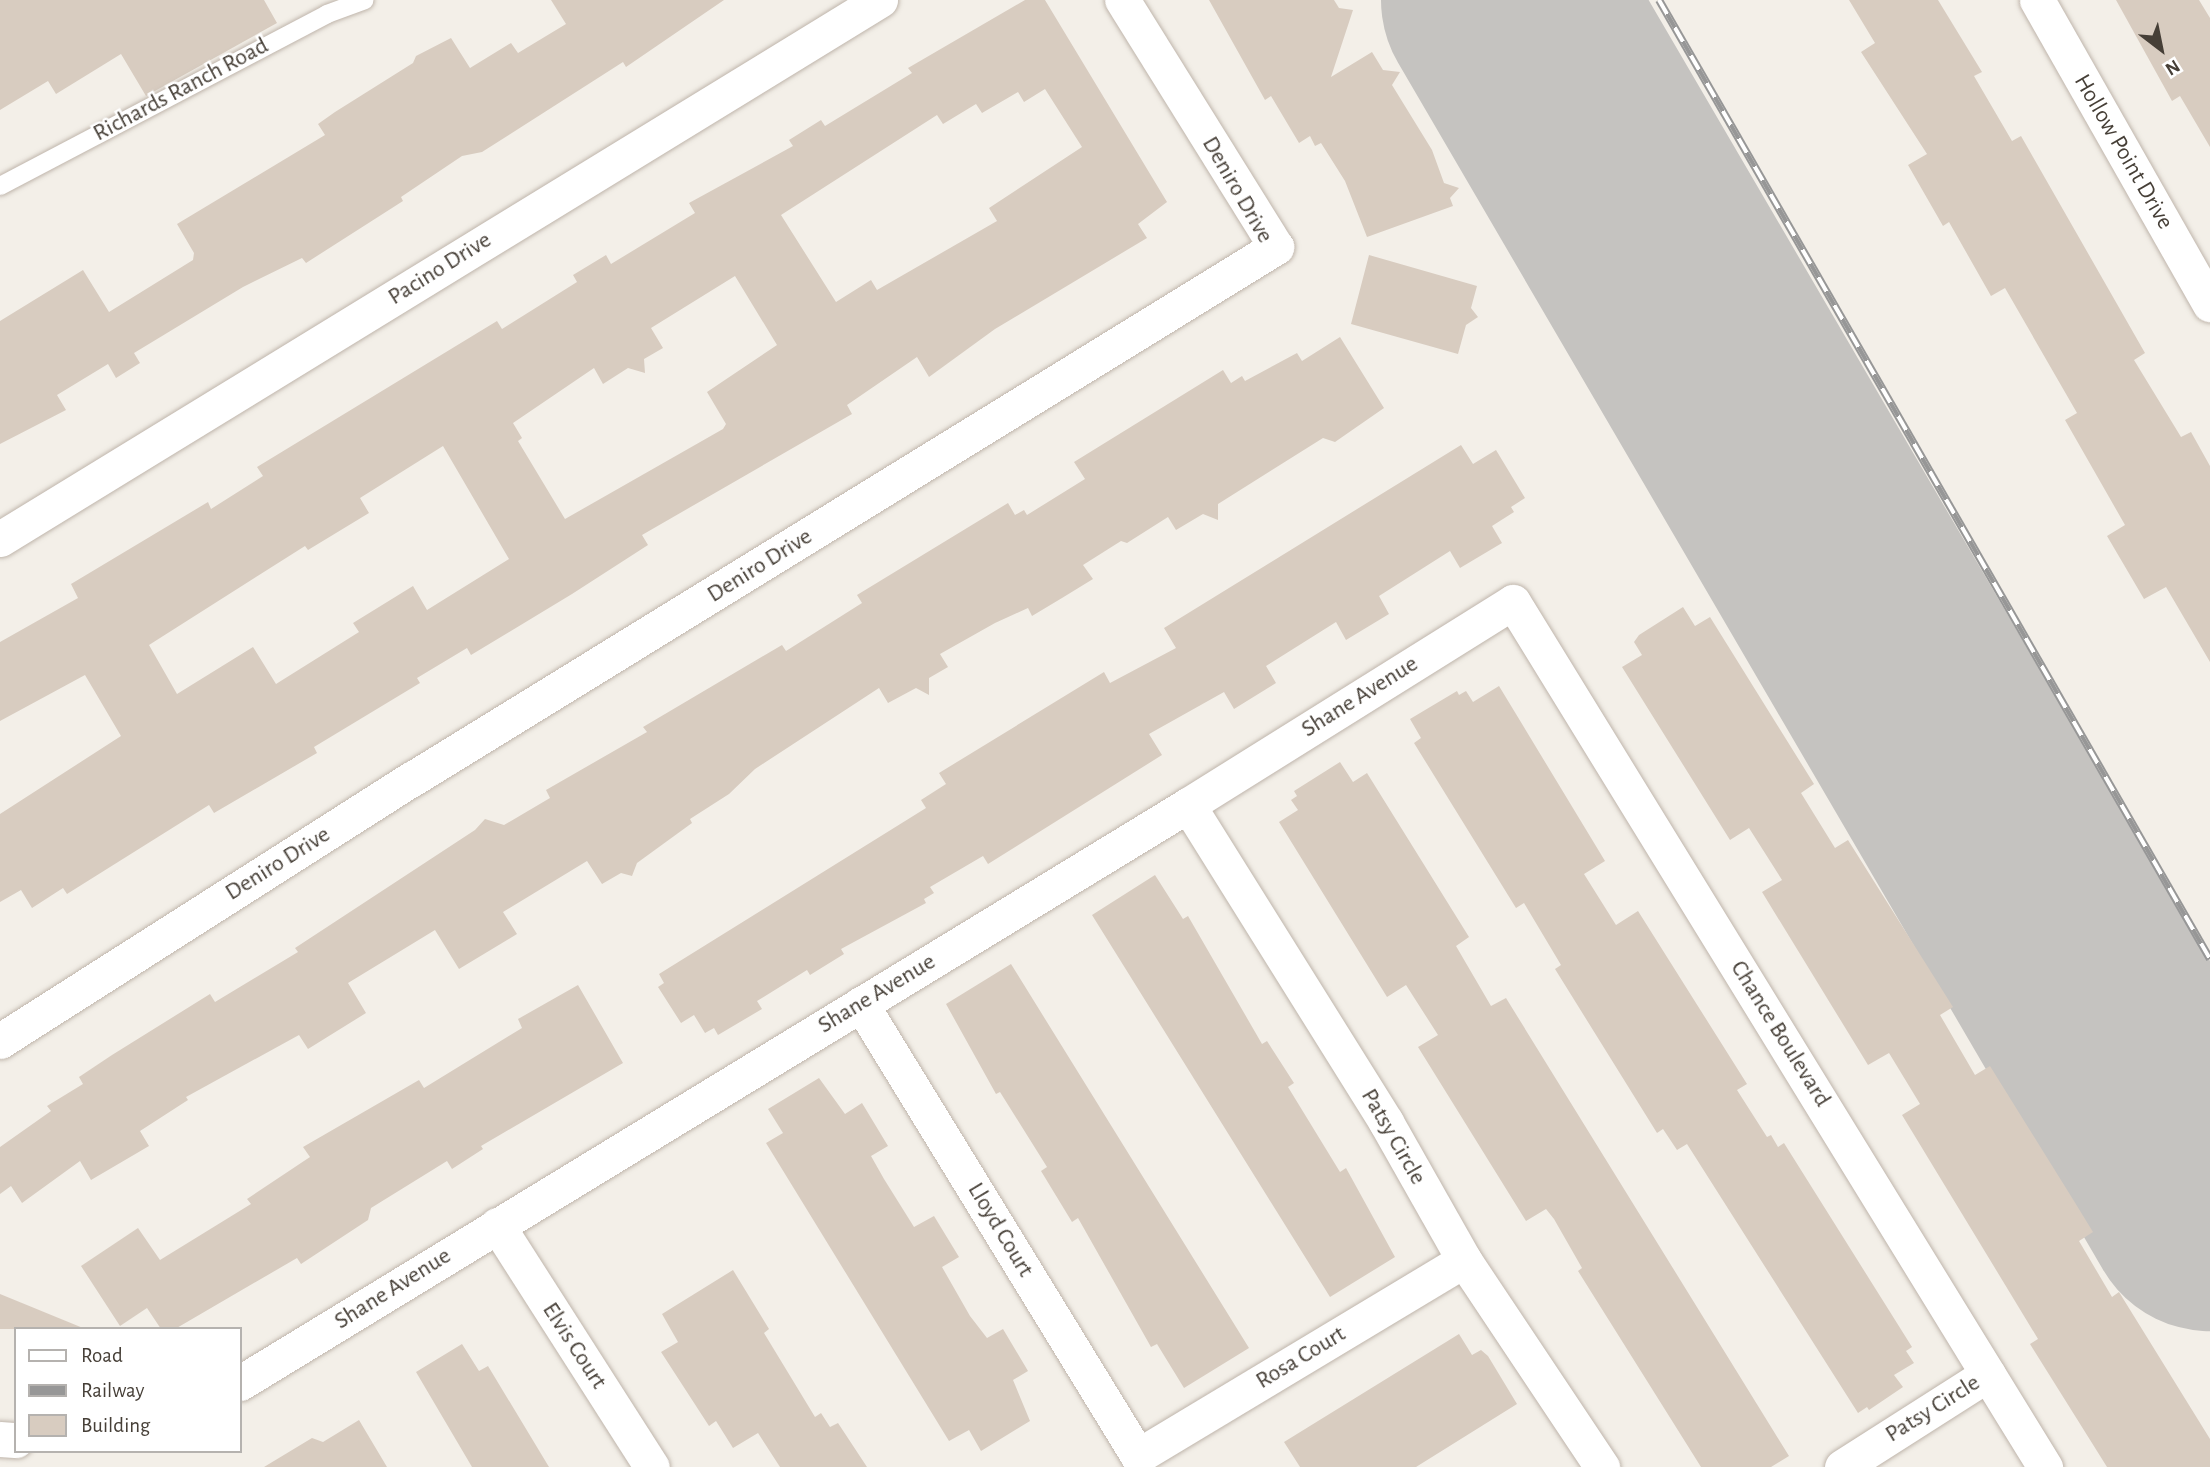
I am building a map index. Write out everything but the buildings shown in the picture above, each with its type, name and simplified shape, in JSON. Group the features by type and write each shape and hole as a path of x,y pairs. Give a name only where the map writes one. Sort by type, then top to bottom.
{"street":[{"name":"Pacino Drive","path":"0,539 880,0"},
{"name":"Deniro Drive","path":"0,1041 412,779 1276,247 1122,0"},
{"name":"Hollow Point Drive","path":"2037,0 2210,304"},
{"name":"Shane Avenue","path":"242,1382 1188,805 1513,601"},
{"name":"Chance Boulevard","path":"1513,601 2045,1467"},
{"name":"Patsy Circle","path":"1188,805 1386,1122 1464,1260 1602,1467"},
{"name":"Lloyd Court","path":"861,1004 1138,1456"},
{"name":"Elvis Court","path":"497,1225 652,1467"},
{"name":"Rosa Court","path":"1138,1456 1464,1260"},
{"name":"Patsy Circle","path":"1842,1467 1988,1374"}],"lane":[{"name":"Richards Ranch Road","path":"0,186 327,13 365,0"}],"runway":[{"path":"1505,0 2210,1207"}],"railway":[{"path":"1659,0 2210,959"}]}
